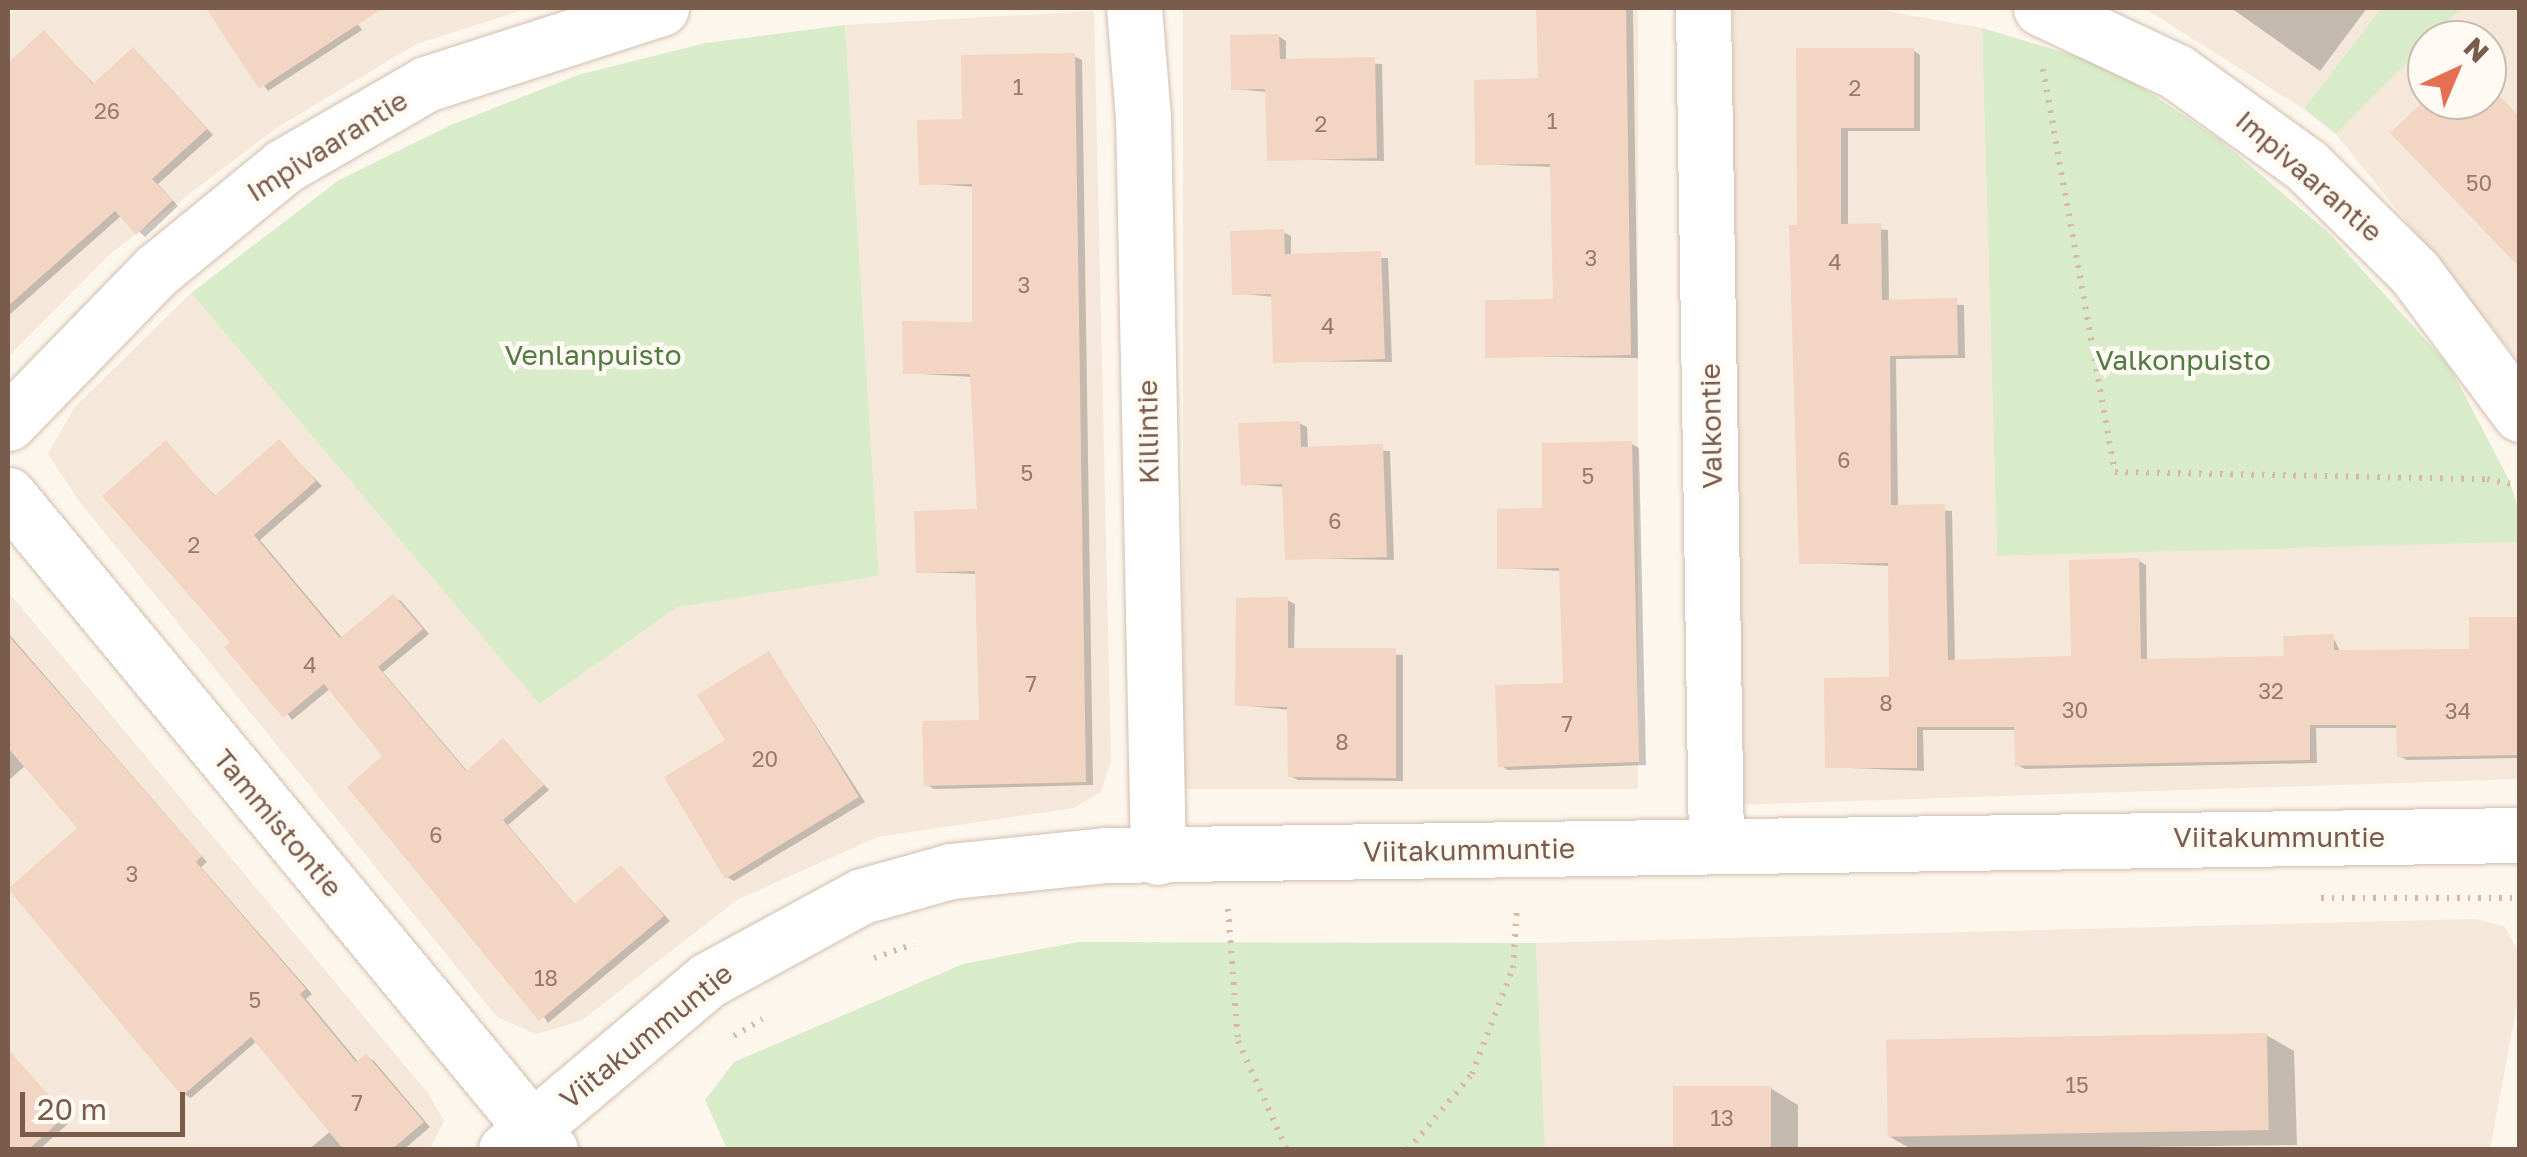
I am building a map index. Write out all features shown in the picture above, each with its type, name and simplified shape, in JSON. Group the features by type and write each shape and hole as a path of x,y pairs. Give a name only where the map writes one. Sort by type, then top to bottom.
{"street":[{"name":"Impivaarantie","path":"8,423 157,270 299,156 426,84 661,8"},
{"name":"Killintie","path":"1134,8 1143,117 1158,857"},
{"name":"Valkontie","path":"1703,8 1716,844"},
{"name":"Impivaarantie","path":"2041,8 2177,72 2306,165 2414,274 2520,414"},
{"name":"Tammistontie","path":"8,495 528,1143"},
{"name":"Viitakummuntie","path":"528,1143 708,980 862,896 951,871 1106,855 2520,835"}],"path":[{"path":"2042,66 2115,472 2487,478 2520,486"},
{"path":"2308,898 2520,898"},
{"path":"1498,906 1534,906"},
{"path":"1408,1150 1472,1074 1513,968 1518,906"},
{"path":"1210,909 1247,909"},
{"path":"1228,909 1238,1041 1288,1150"},
{"path":"862,964 928,939"},
{"path":"729,1039 770,1014"}],"shaded area":[{"path":"19,8 530,8 416,44 278,127 111,253 8,357 8,15"},
{"path":"1183,8 1638,8 1638,789 1183,789"},
{"path":"1733,8 1870,8 1982,28 1997,555 2519,542 2519,779 1731,805"},
{"path":"2144,8 2381,8 2304,109"},
{"path":"2461,8 2519,8 2519,361 2336,134 2407,62 2407,120 2507,120 2507,20 2449,20"},
{"path":"1094,11 1111,760 1101,792 1074,808 877,837 737,900 581,1021 536,1034 497,1017 79,501 48,454 74,408 191,293 539,704 678,607 879,576 845,25"},
{"path":"8,592 428,1093 444,1121 430,1149 8,1149"},
{"path":"2475,919 2504,926 2519,953 2519,995 2490,1149 1545,1149 1536,943"}],"green space":[{"path":"2381,8 2461,8 2449,20 2407,20 2407,62 2336,134 2304,109"},
{"name":"Venlanpuisto","path":"845,25 879,576 678,607 539,704 191,293 339,180 451,125 578,75 706,43"},
{"name":"Valkonpuisto","path":"1982,28 2096,62 2150,93 2219,139 2329,233 2450,367 2509,480 2519,510 2519,542 1997,556"},
{"path":"1078,942 1536,943 1545,1149 727,1149 705,1100 734,1062 963,964"}],"building":[{"path":"206,8 383,8 259,89"},
{"path":"1536,8 1626,8 1631,355 1485,358 1485,300 1553,299 1550,164 1475,165 1474,80 1538,78"},
{"path":"44,30 93,84 133,47 207,129 152,179 173,200 136,235 115,211 8,306 8,63"},
{"path":"1279,34 1280,59 1375,57 1377,158 1267,161 1265,89 1231,90 1230,35"},
{"path":"1796,48 1914,48 1914,128 1841,128 1841,224 1881,223 1882,300 1957,298 1958,355 1890,356 1891,505 1945,504 1948,660 2071,656 2069,560 2139,558 2141,659 2284,656 2283,636 2334,634 2334,650 2469,649 2469,617 2519,617 2520,755 2397,757 2396,725 2310,725 2310,760 2015,766 2014,727 1917,727 1917,768 1825,768 1824,678 1889,677 1888,563 1799,564 1789,225 1797,225"},
{"path":"1075,53 1086,782 924,786 922,721 979,720 975,571 916,573 914,511 977,509 970,374 903,374 902,321 972,322 972,184 919,185 917,120 962,119 961,55"},
{"path":"2507,104 2520,117 2520,268 2390,133 2407,117 2407,120 2507,120"},
{"path":"1284,229 1285,254 1381,251 1385,359 1273,363 1271,294 1232,295 1230,231"},
{"path":"1300,421 1301,447 1383,444 1387,557 1285,560 1282,484 1241,485 1238,423"},
{"path":"279,439 316,481 254,535 340,638 393,594 423,629 378,667 466,771 503,738 544,785 503,820 574,904 621,865 664,916 539,1021 347,787 382,756 324,684 283,718 224,647 230,642 102,496 166,440 214,496"},
{"path":"1632,441 1639,762 1498,767 1495,685 1563,683 1559,568 1497,569 1497,509 1542,508 1542,443"},
{"path":"1288,597 1288,648 1396,648 1396,778 1288,777 1287,707 1235,706 1236,598"},
{"path":"8,635 202,856 196,862 306,989 300,994 356,1062 366,1054 424,1122 391,1150 344,1150 251,1037 182,1096 8,889 77,828 8,748"},
{"path":"769,651 859,797 725,879 664,777 725,740 697,695"},
{"path":"2267,1033 2269,1130 1888,1137 1886,1040"},
{"path":"8,1049 66,1115 28,1150 8,1150"},
{"path":"1673,1086 1771,1086 1771,1150 1673,1150"}]}
